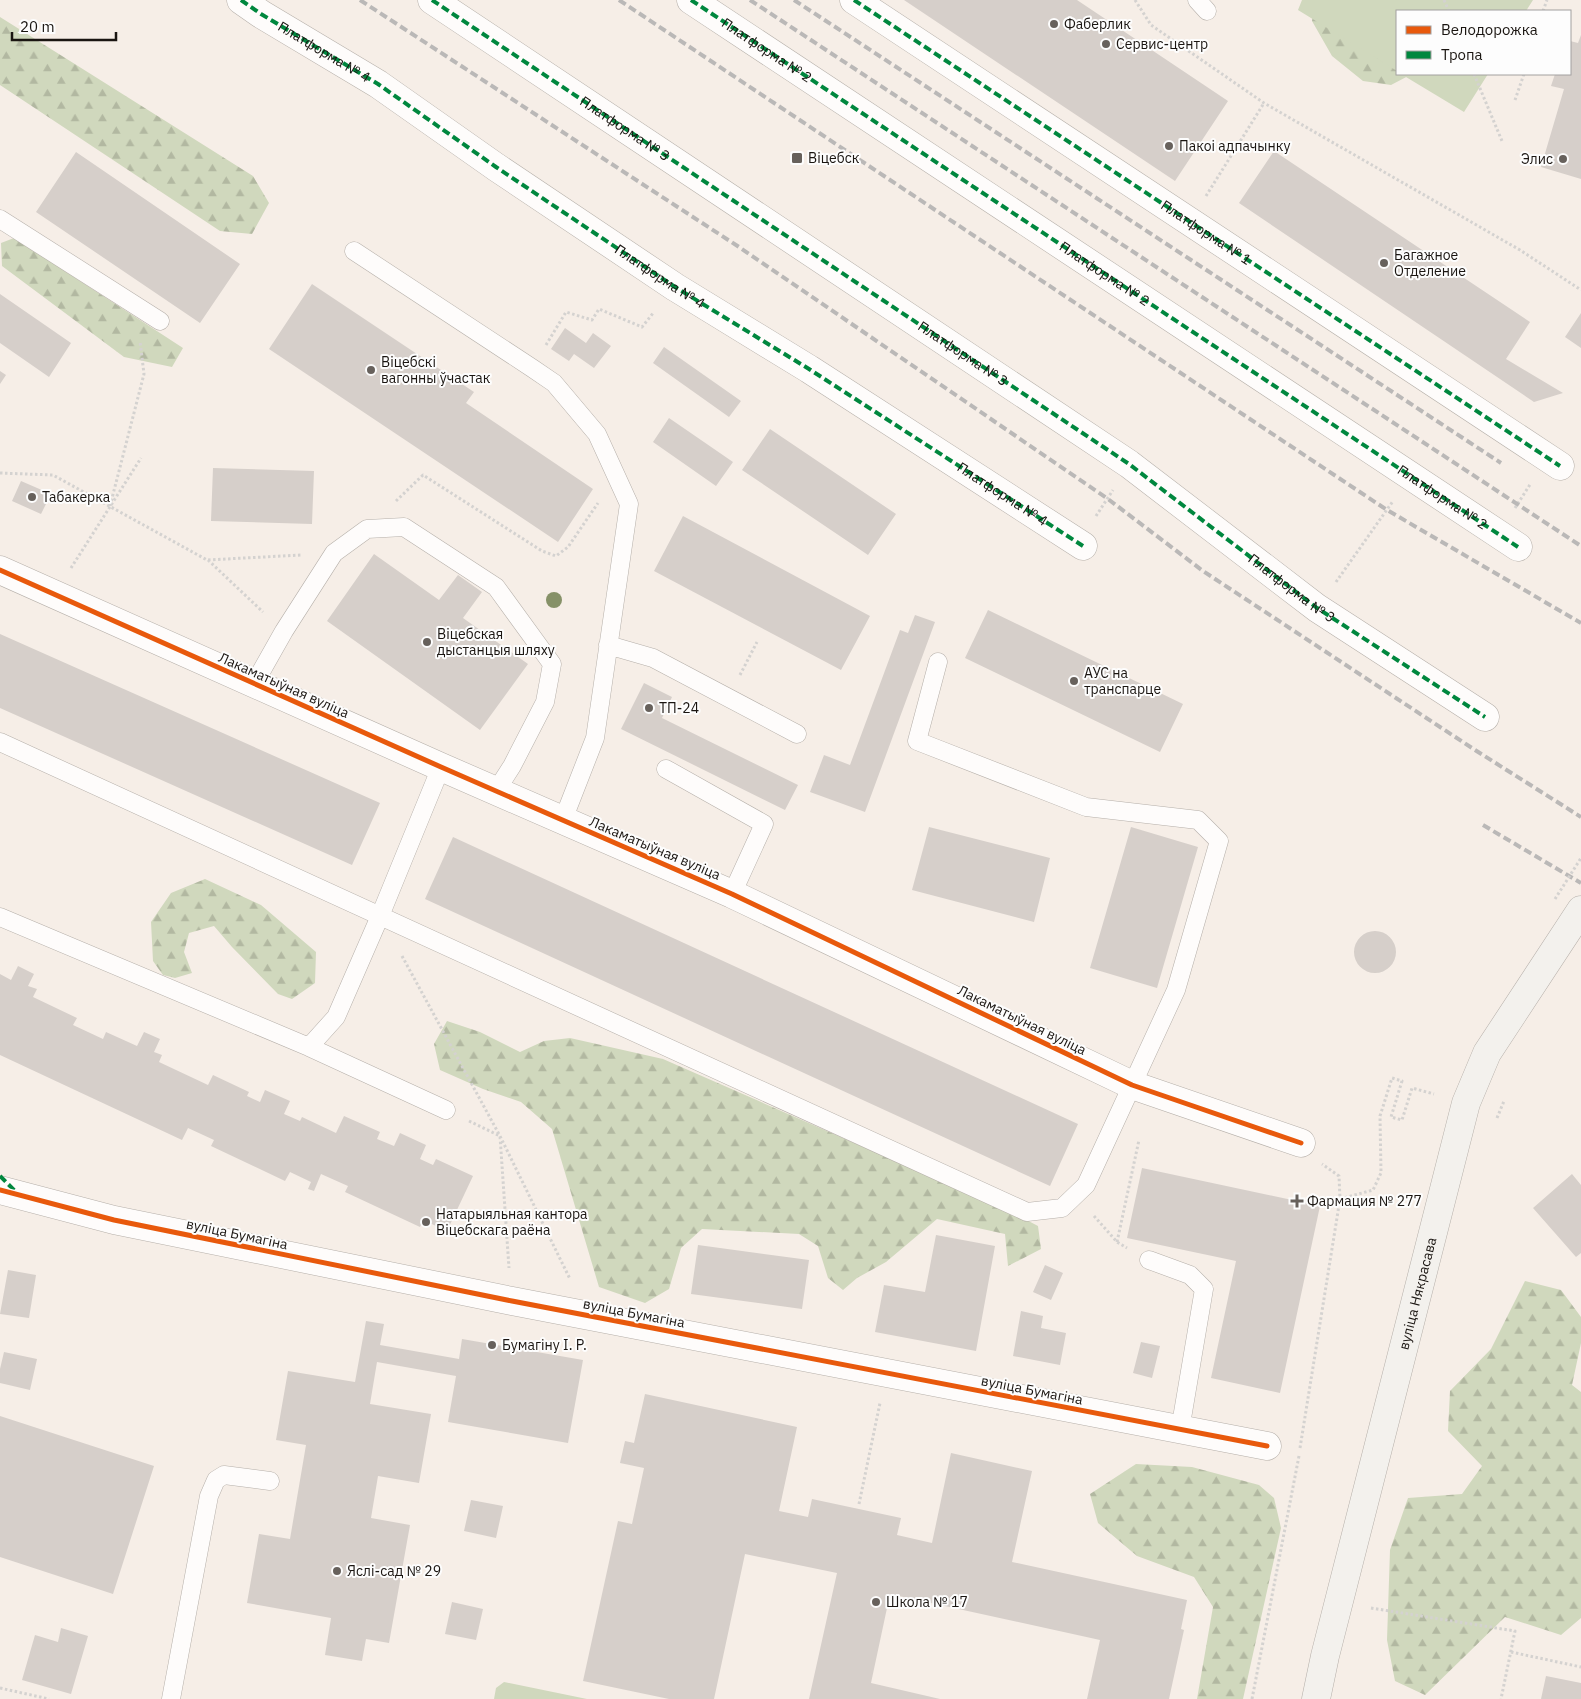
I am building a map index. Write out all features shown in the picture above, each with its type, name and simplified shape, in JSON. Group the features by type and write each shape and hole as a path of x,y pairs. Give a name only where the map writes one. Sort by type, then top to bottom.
{"main road":[{"name":"вуліца Някрасава","path":"1316,1699 1327,1647 1466,1103 1487,1053 1580,912"}],"street":[{"name":"Платформа № 4","path":"241,0 378,84 496,167 675,286 809,369 1080,543"},
{"name":"Платформа № 3","path":"432,0 1129,464 1317,608 1485,716"},
{"name":"Платформа № 2","path":"691,0 1508,540"},
{"name":"Платформа № 1","path":"854,0 1554,462"},
{"name":"Лакаматыўная вуліца","path":"0,570 441,767 732,894 1126,1096 1301,1143"},
{"name":"вуліца Бумагіна","path":"0,1190 114,1220 512,1301 1267,1446"}],"lane":[{"path":"0,219 160,321"},
{"path":"354,250 554,383 597,434 629,504 595,738 563,820"},
{"path":"254,684 284,631 334,553 367,529 404,527 496,587 552,664 545,702 512,766 496,791"},
{"path":"608,645 653,658 797,734"},
{"path":"0,742 1027,1212 1062,1208 1086,1185 1176,990 1219,841 1198,820 1086,808 917,741 938,662"},
{"path":"309,1047 336,1017 441,767"},
{"path":"666,769 764,824 732,894"},
{"path":"0,917 309,1047 446,1110"},
{"path":"1149,1260 1190,1275 1204,1289 1180,1430"},
{"path":"171,1699 210,1496 216,1480 224,1475 270,1481"}],"path":[{"path":"1135,0 1151,25 1264,104 1511,245 1581,290"},
{"path":"1474,75 1502,141"},
{"path":"1515,100 1524,75"},
{"path":"1190,222 1264,104"},
{"path":"532,368 566,312 592,320 598,309 642,327 675,286"},
{"path":"110,506 144,374"},
{"path":"58,596 68,573 141,458"},
{"path":"1508,540 1529,485 1554,462"},
{"path":"1080,543 1129,464"},
{"path":"0,473 53,475 110,506 207,560 284,631"},
{"path":"367,529 423,475 542,551 556,556 568,547 590,514"},
{"path":"1317,608 1410,476"},
{"path":"207,560 334,553"},
{"path":"728,698 757,642"},
{"path":"1555,899 1581,858"},
{"path":"380,916 500,1136 588,1316"},
{"path":"1340,1199 1374,1190 1381,1173 1380,1116 1392,1078 1402,1081 1391,1117 1402,1120 1412,1088 1434,1094"},
{"path":"1496,1121 1507,1094"},
{"path":"1117,1242 1142,1121 1126,1096"},
{"path":"446,1110 500,1136"},
{"path":"500,1136 512,1301"},
{"path":"1252,1699 1300,1453 1340,1199 1339,1176 1322,1164"},
{"path":"1075,1195 1117,1242 1149,1260"},
{"path":"859,1504 886,1373"},
{"path":"1267,1446 1300,1453"},
{"path":"1370,1608 1515,1631 1501,1699"},
{"path":"1510,1652 1581,1667"},
{"path":"0,1688 49,1699"}],"green space":[{"path":"1302,0 1533,0 1527,10 1396,10 1396,70 1298,10"},
{"path":"1316,0 1396,11 1396,75 1410,75 1391,85 1363,81 1332,56 1312,21"},
{"path":"0,17 253,176 269,203 252,234 220,231 0,85"},
{"path":"1403,75 1487,75 1464,112"},
{"path":"14,238 183,348 172,367 124,357 2,266 1,243"},
{"path":"205,879 261,905 316,952 315,983 292,999 278,994 214,926 189,933 184,952 192,973 175,978 163,975 153,961 151,922 171,893"},
{"path":"447,1021 480,1032 520,1052 544,1041 570,1038 663,1059 1009,1211 1038,1226 1041,1249 1008,1266 1005,1234 937,1219 886,1262 857,1278 843,1290 828,1278 818,1246 799,1234 702,1229 681,1248 669,1289 645,1303 599,1287 552,1129 521,1102 483,1089 440,1070 434,1044"},
{"path":"1525,1281 1561,1290 1581,1317 1581,1343 1572,1385 1581,1392 1581,1618 1561,1635 1505,1617 1425,1695 1395,1681 1387,1640 1390,1550 1408,1498 1462,1494 1482,1466 1448,1431 1450,1391 1491,1349"},
{"path":"1136,1464 1192,1467 1259,1485 1274,1498 1281,1528 1243,1699 1197,1699 1213,1607 1194,1577 1137,1556 1098,1523 1090,1494"},
{"path":"504,1682 587,1699 494,1699 496,1688"}],"building":[{"path":"904,0 1077,0 1228,101 1175,181"},
{"path":"1581,35 1581,179 1541,167 1564,89 1551,86 1555,75 1571,75 1571,41 1578,43"},
{"name":"Багажное Отделение","path":"1274,151 1530,322 1506,359 1563,393 1534,402 1239,203"},
{"path":"76,152 240,264 200,323 36,212"},
{"name":"Віцебскі вагонны ўчастак","path":"312,284 474,392 466,403 593,489 558,542 269,349"},
{"path":"0,294 71,343 49,377 0,343"},
{"path":"1581,313 1581,348 1565,337"},
{"path":"565,328 586,343 593,333 611,346 594,368 574,354 569,361 551,349"},
{"path":"664,347 741,401 729,417 653,363"},
{"path":"0,371 6,375 0,384"},
{"path":"669,418 733,462 716,486 653,442"},
{"path":"770,429 896,514 868,555 742,470"},
{"path":"213,468 314,471 312,524 211,521"},
{"name":"Табакерка","path":"21,481 51,494 41,514 12,501"},
{"path":"683,516 870,616 841,670 654,571"},
{"name":"Віцебская дыстанцыя шляху","path":"374,554 439,600 458,575 482,592 463,618 528,664 480,730 327,621"},
{"name":"АУС на транспарце","path":"988,610 1183,704 1160,752 965,658"},
{"path":"915,615 935,622 865,812 810,792 824,755 850,765 900,630 908,633"},
{"path":"0,634 380,803 352,865 0,708"},
{"path":"644,683 672,697 662,718 798,785 785,810 621,729"},
{"path":"929,827 1050,858 1034,922 912,890"},
{"path":"1131,827 1198,847 1157,988 1090,968"},
{"path":"453,837 1078,1124 1050,1186 425,899"},
{"path":"1379,931 1387,934 1393,940 1396,952 1393,964 1387,970 1371,973 1363,970 1357,964 1354,948 1357,940 1363,934"},
{"path":"18,966 34,974 28,986 37,989 33,997 77,1018 73,1025 103,1039 106,1032 137,1046 144,1032 160,1039 154,1052 162,1055 159,1062 208,1085 213,1075 249,1092 247,1096 260,1102 265,1090 290,1101 284,1114 300,1121 302,1117 336,1133 344,1116 380,1132 377,1139 394,1146 400,1133 426,1145 420,1159 433,1165 436,1159 473,1176 447,1231 423,1220 420,1227 345,1192 348,1186 321,1174 314,1191 308,1189 311,1182 290,1172 285,1181 211,1146 214,1140 188,1128 182,1140 0,1055 0,974 11,980"},
{"path":"1142,1168 1320,1206 1280,1393 1211,1378 1236,1261 1127,1238"},
{"path":"1572,1174 1581,1185 1581,1253 1576,1257 1533,1208"},
{"path":"936,1235 995,1246 976,1351 875,1332 884,1285 925,1292"},
{"path":"698,1245 809,1260 802,1309 691,1294"},
{"path":"1045,1265 1063,1273 1051,1300 1033,1292"},
{"path":"8,1270 36,1275 29,1318 0,1314"},
{"path":"1021,1311 1043,1316 1041,1328 1066,1333 1060,1365 1013,1356"},
{"path":"366,1321 384,1324 380,1345 459,1359 462,1339 583,1360 568,1443 448,1422 456,1376 377,1362 370,1404 431,1414 419,1483 378,1476 371,1518 410,1525 389,1643 366,1639 362,1661 325,1655 331,1618 247,1603 259,1534 290,1539 306,1445 276,1440 288,1371 355,1382"},
{"path":"1141,1342 1160,1346 1152,1378 1133,1373"},
{"path":"4,1352 37,1359 30,1390 0,1383 0,1369"},
{"path":"645,1394 797,1427 779,1511 808,1517 812,1499 901,1518 897,1535 932,1543 951,1453 1032,1471 1012,1562 1187,1600 1181,1629 1184,1630 1169,1699 1087,1699 1100,1640 890,1594 871,1683 940,1699 809,1699 837,1573 745,1554 714,1699 669,1699 583,1681 618,1521 632,1524 644,1468 620,1463 625,1441 634,1443"},
{"path":"0,1416 154,1466 113,1594 0,1557"},
{"path":"471,1500 503,1506 496,1538 464,1531"},
{"path":"452,1602 483,1609 476,1640 445,1634"},
{"path":"61,1628 88,1636 71,1694 22,1680 35,1635 58,1642"},
{"path":"1546,1676 1581,1683 1581,1699 1541,1699"}],"railway":[{"path":"360,0 739,247 1108,499 1203,571 1475,750 1581,817"},
{"path":"619,0 1387,510 1581,623"},
{"path":"750,0 1581,546"},
{"path":"794,0 1501,463"},
{"path":"1483,825 1581,883"}],"marked path":[{"path":"241,0 378,84 496,167 675,287 809,369 1083,546"},
{"path":"432,0 1129,464 1317,608 1485,717"},
{"path":"691,0 1518,547"},
{"path":"854,0 1560,466"},
{"path":"0,1176 17,1193"}],"cycle path":[{"path":"0,570 441,767 732,894 1132,1085 1301,1143"},
{"path":"0,1190 114,1220 512,1301 1267,1446"}],"place":[{"name":"Фаберлик","path":"1054,24"},
{"name":"Сервис-центр","path":"1106,44"},
{"name":"Пакоі адпачынку","path":"1169,146"},
{"name":"Віцебск","path":"797,158"},
{"name":"Элис","path":"1563,159"},
{"name":"Багажное Отделение","path":"1384,263"},
{"name":"Віцебскі вагонны ўчастак","path":"371,370"},
{"name":"Табакерка","path":"32,497"},
{"name":"Віцебская дыстанцыя шляху","path":"427,642"},
{"name":"АУС на транспарце","path":"1074,681"},
{"name":"ТП-24","path":"649,708"},
{"name":"Фармация № 277","path":"1297,1201"},
{"name":"Натарыяльная кантора Віцебскага раёна","path":"426,1222"},
{"name":"Бумагіну І. Р.","path":"492,1345"},
{"name":"Яслі-сад № 29","path":"337,1571"},
{"name":"Школа № 17","path":"876,1602"}]}
